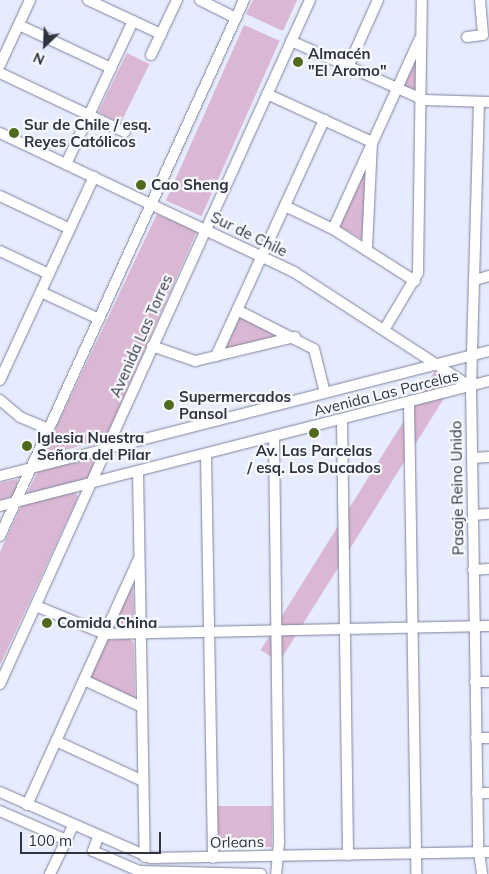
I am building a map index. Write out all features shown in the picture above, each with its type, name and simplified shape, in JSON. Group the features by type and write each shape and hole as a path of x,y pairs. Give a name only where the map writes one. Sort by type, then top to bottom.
{"street":[{"path":"0,65 30,0"},
{"path":"88,0 161,34"},
{"path":"151,55 177,0"},
{"path":"200,0 236,18"},
{"path":"0,536 244,0"},
{"name":"Avenida Las Torres","path":"0,684 310,0"},
{"path":"348,67 378,0"},
{"path":"384,330 415,282 418,273 422,0"},
{"path":"467,37 486,36 480,0"},
{"path":"66,164 133,21"},
{"path":"18,25 111,68"},
{"path":"333,228 421,34"},
{"path":"291,41 420,99 484,102"},
{"path":"0,74 125,132"},
{"path":"267,94 372,142"},
{"name":"Pasaje Reino Unido","path":"482,874 484,852 477,793 471,387 474,355 475,280 484,102"},
{"path":"216,356 324,120"},
{"name":"Sur de Chile","path":"0,133 262,257 308,281 471,387"},
{"path":"366,250 372,142"},
{"path":"0,380 94,177"},
{"path":"0,196 70,229"},
{"path":"285,206 333,228 415,282"},
{"path":"1,253 49,274"},
{"path":"475,280 489,276"},
{"path":"41,292 99,319"},
{"path":"237,310 295,337 314,349 325,393"},
{"path":"152,346 190,362 295,337"},
{"name":"Avenida Las Parcelas","path":"0,475 489,351"},
{"name":"Avenida Las Parcelas","path":"0,506 409,403 489,381"},
{"path":"0,400 20,417 48,429"},
{"path":"409,403 416,874"},
{"path":"342,420 348,855"},
{"path":"274,437 277,630 276,874"},
{"path":"206,454 208,631 214,858"},
{"path":"472,458 489,457"},
{"path":"138,471 145,857"},
{"path":"472,515 489,514"},
{"path":"27,805 139,557"},
{"path":"473,570 489,570"},
{"path":"36,606 105,634 489,626"},
{"path":"84,680 142,707"},
{"path":"475,682 489,682"},
{"path":"476,738 489,738"},
{"path":"56,741 144,781"},
{"name":"Orleans","path":"0,792 145,857 214,858 484,852"},
{"path":"477,793 489,793"},
{"path":"0,811 66,840"},
{"path":"50,874 73,826"},
{"path":"98,837 93,851 139,871 158,873 261,874"}],"shaded area":[{"path":"253,0 297,0 283,31 246,14"},
{"path":"244,25 280,41 202,216 166,200"},
{"path":"127,53 149,64 121,123 98,112"},
{"path":"416,54 416,93 404,87"},
{"path":"367,162 363,240 339,226"},
{"path":"157,214 197,231 106,438 42,457"},
{"path":"239,317 282,336 222,352"},
{"path":"435,371 454,383 279,662 261,650"},
{"path":"99,456 88,481 27,494 38,471"},
{"path":"18,479 14,496 0,500 0,483"},
{"path":"75,491 78,497 0,665 0,552 21,506"},
{"path":"133,575 134,625 112,625"},
{"path":"130,639 134,643 135,699 89,678 105,640"},
{"path":"215,806 272,806 272,847 215,847"}],"place":[{"name":"Almacén \"El Aromo\"","path":"298,62"},
{"name":"Sur de Chile / esq. Reyes Católicos","path":"14,133"},
{"name":"Cao Sheng","path":"141,185"},
{"name":"Supermercados Pansol","path":"169,405"},
{"name":"Av. Las Parcelas / esq. Los Ducados","path":"314,433"},
{"name":"Iglesia Nuestra Señora del Pilar","path":"27,446"},
{"name":"Comida China","path":"47,623"}]}
